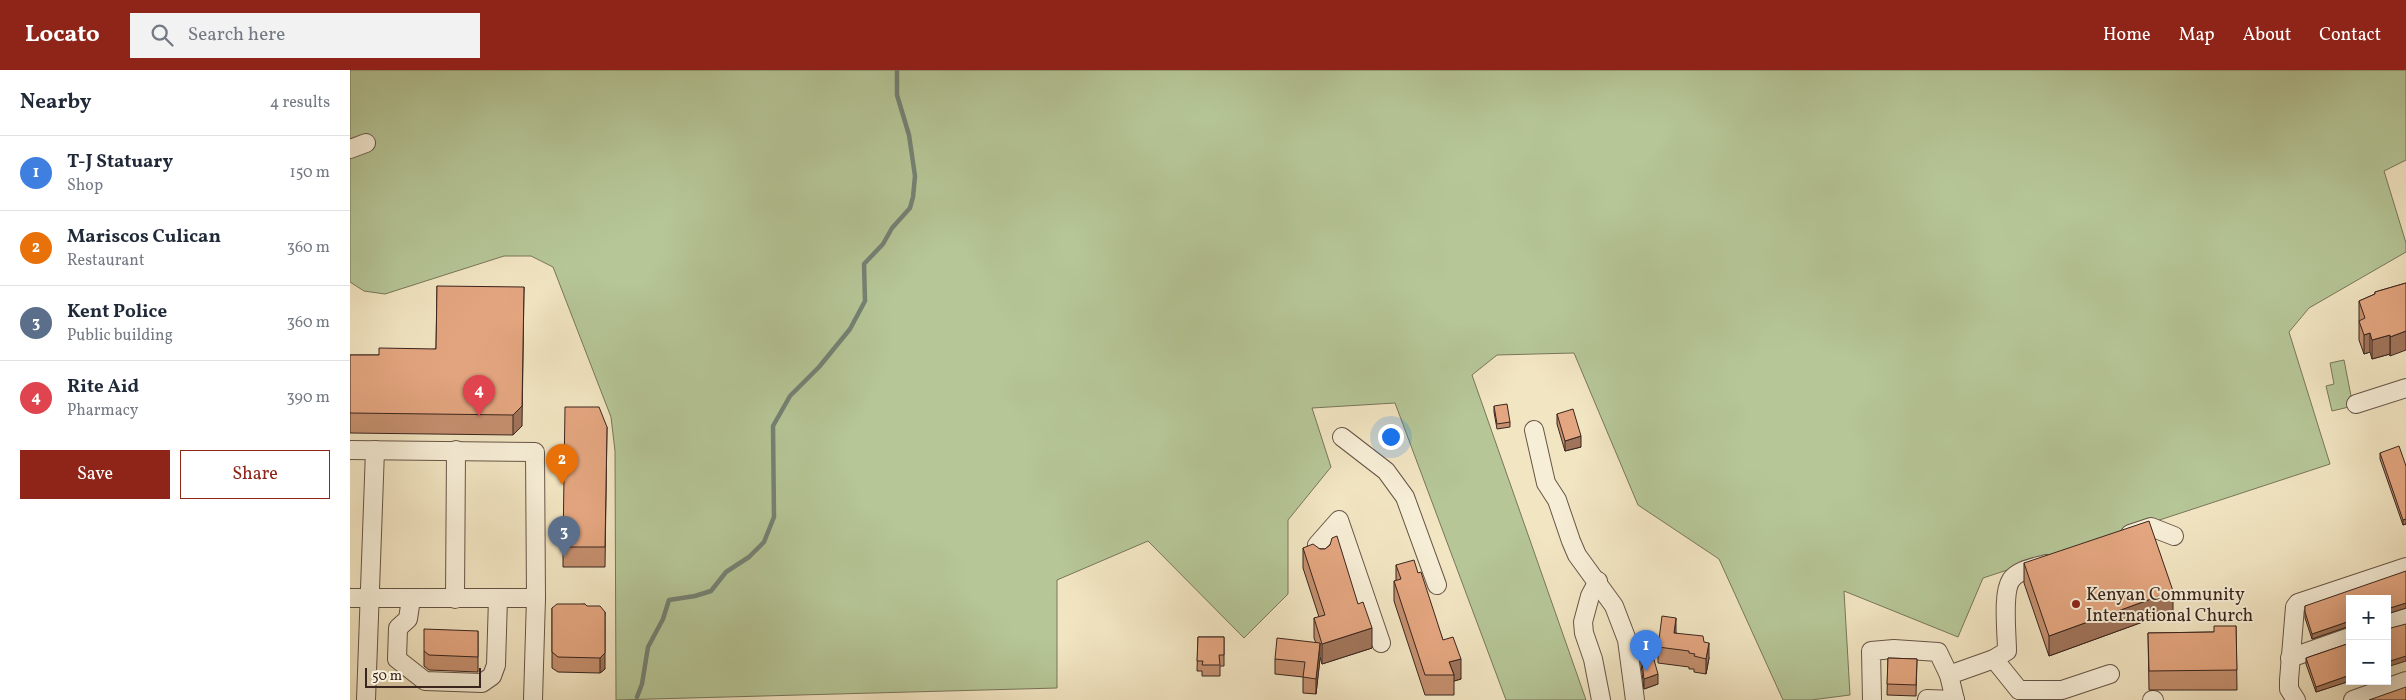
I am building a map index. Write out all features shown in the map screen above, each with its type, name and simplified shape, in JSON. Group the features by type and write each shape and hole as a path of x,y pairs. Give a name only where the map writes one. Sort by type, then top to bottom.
{"street":[{"path":"2356,404 2406,388"},
{"path":"1534,430 1546,483 1557,500 1577,555 1598,581 1614,606 1627,640 1635,700"},
{"path":"1342,437 1386,470 1406,498 1437,586"},
{"path":"350,450 535,452 536,598 532,700"},
{"path":"366,700 375,450"},
{"path":"455,598 456,450"},
{"path":"1322,559 1317,545 1339,520 1381,643"},
{"path":"2116,539 2152,527 2174,536"},
{"path":"1949,674 1994,659 2007,651 2006,604 2011,580 2018,574 2063,558"},
{"path":"2296,700 2289,689 2295,607 2298,603 2406,567"},
{"path":"1598,581 1590,596 1583,622 1584,633 1593,659 1602,700"},
{"path":"350,598 536,598"},
{"path":"411,599 408,619 398,628 397,659 425,681 482,683 492,676 496,665 498,598"},
{"path":"2391,623 2406,618"},
{"path":"2290,658 2346,638"},
{"path":"1872,700 1871,651 1894,648 1938,652 1949,674 1955,700 1927,700"},
{"path":"1994,659 2019,690 2062,690 2110,674"},
{"path":"2352,700 2406,680"}],"green space":[{"path":"350,70 2406,70 2406,160 2384,171 2406,243 2406,252 2309,308 2289,332 2330,464 1983,578 1958,637 1844,591 1850,695 1811,700 1783,700 1719,559 1638,505 1574,353 1497,355 1472,375 1586,700 1506,700 1395,403 1312,408 1331,467 1288,520 1288,594 1244,638 1148,541 1057,580 1057,688 616,700 615,451 611,417 553,267 531,256 504,256 385,294 364,291 350,282"},
{"path":"2344,360 2353,406 2332,411 2326,386 2334,384 2330,363"}],"building":[{"path":"2406,283 2406,331 2390,337 2390,335 2372,340 2370,333 2364,335 2359,321 2365,318 2359,301 2375,294 2375,292"},
{"path":"437,286 524,287 522,406 513,415 350,413 350,355 379,355 379,348 436,349"},
{"path":"1507,404 1510,422 1497,424 1494,406"},
{"path":"565,407 599,407 607,427 605,547 563,547"},
{"path":"1573,409 1581,436 1565,441 1557,414"},
{"path":"2399,446 2406,466 2406,519 2403,520 2380,453"},
{"path":"2149,521 2173,591 2049,636 2024,563"},
{"path":"1337,536 1358,604 1363,602 1372,628 1322,644 1314,618 1325,615 1303,548 1313,544 1320,549 1325,549 1330,545 1332,538"},
{"path":"1414,560 1418,573 1421,572 1443,640 1453,637 1461,659 1449,662 1454,675 1425,675 1394,581 1401,579 1396,565"},
{"path":"2406,571 2406,603 2391,608 2391,595 2346,595 2346,622 2312,634 2305,606"},
{"path":"557,604 600,606 605,612 605,653 600,658 558,657 552,652 552,608"},
{"path":"1662,616 1676,618 1674,633 1703,636 1704,642 1709,643 1706,659 1694,656 1695,654 1689,653 1689,651 1658,647"},
{"path":"2406,624 2406,656 2391,661 2391,640 2391,628"},
{"path":"2214,626 2236,626 2237,670 2149,671 2148,633 2214,632"},
{"path":"424,629 478,631 478,657 429,655 424,651"},
{"path":"1198,637 1224,637 1224,655 1219,655 1220,665 1202,665 1203,661 1197,661"},
{"path":"1277,638 1320,643 1316,679 1303,677 1305,662 1275,659"},
{"path":"1649,642 1658,674 1644,679 1640,645"},
{"path":"2346,644 2346,676 2316,687 2306,658"},
{"path":"1888,658 1917,659 1916,685 1887,684"},
{"path":"2406,687 2406,700 2369,700"}],"waterway":[{"path":"637,697 642,684 648,647 663,619 669,600 695,596 711,591 726,572 749,557 764,542 774,517 773,426 790,396 819,367 850,329 865,301 864,264 883,244 892,228 910,208 915,176 909,135 897,95 897,70"}],"place":[{"name":"Rite Aid","path":"479,416"},
{"name":"Mariscos Culican","path":"562,485"},
{"name":"Kent Police","path":"564,557"},
{"name":"Kenyan Community International Church","path":"2076,604"},
{"name":"T-J Statuary","path":"1646,671"}]}
